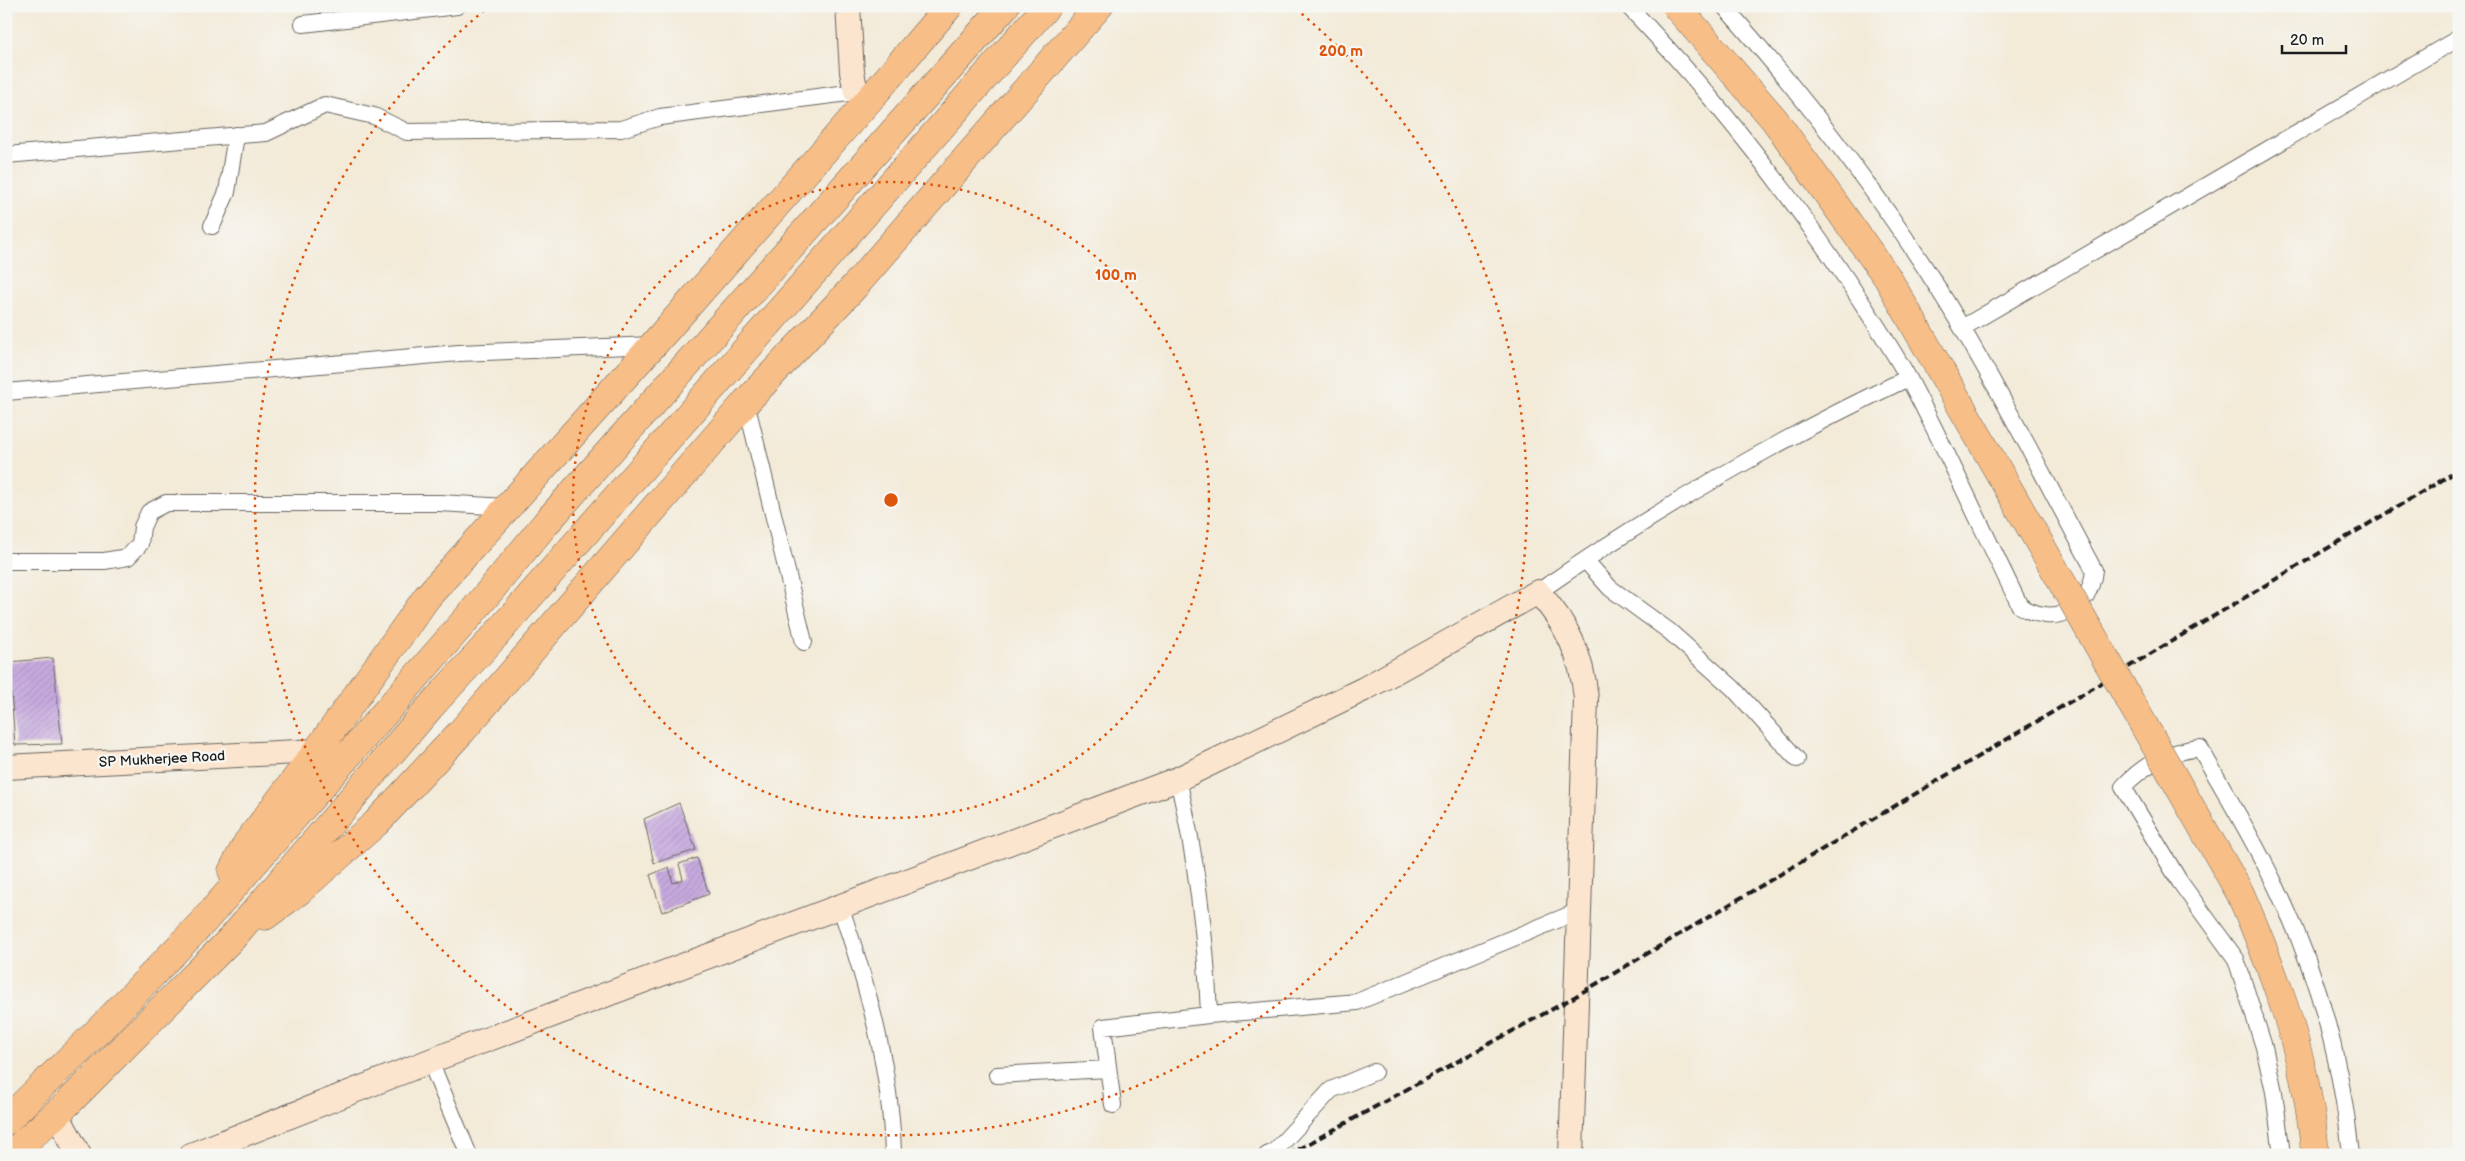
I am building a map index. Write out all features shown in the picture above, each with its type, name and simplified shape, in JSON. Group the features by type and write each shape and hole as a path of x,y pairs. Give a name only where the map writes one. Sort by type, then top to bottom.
{"highway":[{"path":"203,922 247,843 317,751 427,596 653,345 863,96 949,6"},
{"path":"6,1121 101,1028 203,922 470,615 546,522 1005,6"},
{"path":"10,1155 56,1113 233,937 431,706 494,637 1047,6"},
{"path":"233,937 300,891 376,823 462,732 746,402 854,286 1099,6"},
{"path":"1676,6 1774,119 1887,277 2240,893 2267,954 2294,1038 2313,1128 2315,1155"}],"street":[{"path":"303,24 458,6"},
{"path":"6,155 266,132 325,105 374,116 407,132 621,129 660,117 863,96 852,72 848,6"},
{"path":"1628,6 1692,76 1786,192 1870,315 1908,378 2020,606 2029,612 2050,616 2066,613 2079,605 2090,589 2094,570 1962,328 1899,231 1843,152 1724,6"},
{"path":"1962,328 2459,38"},
{"path":"212,226 227,192 236,135"},
{"path":"6,392 459,353 653,345"},
{"path":"191,1155 430,1060 1178,779 1364,689 1538,592 1660,511 1731,468 1837,412 1908,378"},
{"path":"746,402 804,642"},
{"path":"6,560 104,561 128,557 140,544 142,527 150,512 166,503 440,503 506,507"},
{"path":"1585,560 1610,588 1669,631 1718,675 1766,722 1797,759"},
{"path":"1538,592 1554,610 1572,638 1584,678 1586,699 1571,1155"},
{"path":"2282,1155 2274,1092 2264,1047 2236,959 2175,874 2123,788 2133,777 2157,760 2185,750 2200,748 2280,893 2299,937 2329,1027 2340,1074 2351,1155"},
{"name":"SP Mukherjee Road","path":"6,767 317,751"},
{"path":"1178,779 1198,877 1205,937 1209,1015"},
{"path":"840,906 857,955 881,1050 893,1155"},
{"path":"1113,1105 1102,1027 1209,1015 1340,1004 1363,1000 1579,911"},
{"path":"430,1060 469,1155"},
{"path":"998,1075 1108,1069"},
{"path":"1267,1155 1274,1152 1331,1090 1374,1072"},
{"path":"56,1113 79,1155"}],"building":[{"path":"53,658 62,744 15,745 9,662"},
{"path":"6,707 11,745 6,745"},
{"path":"679,803 696,850 654,863 644,819"},
{"path":"697,858 709,894 662,912 650,875 669,867 673,883 683,879 679,864"}],"railway":[{"path":"1288,1155 1576,996 2459,470"}]}
